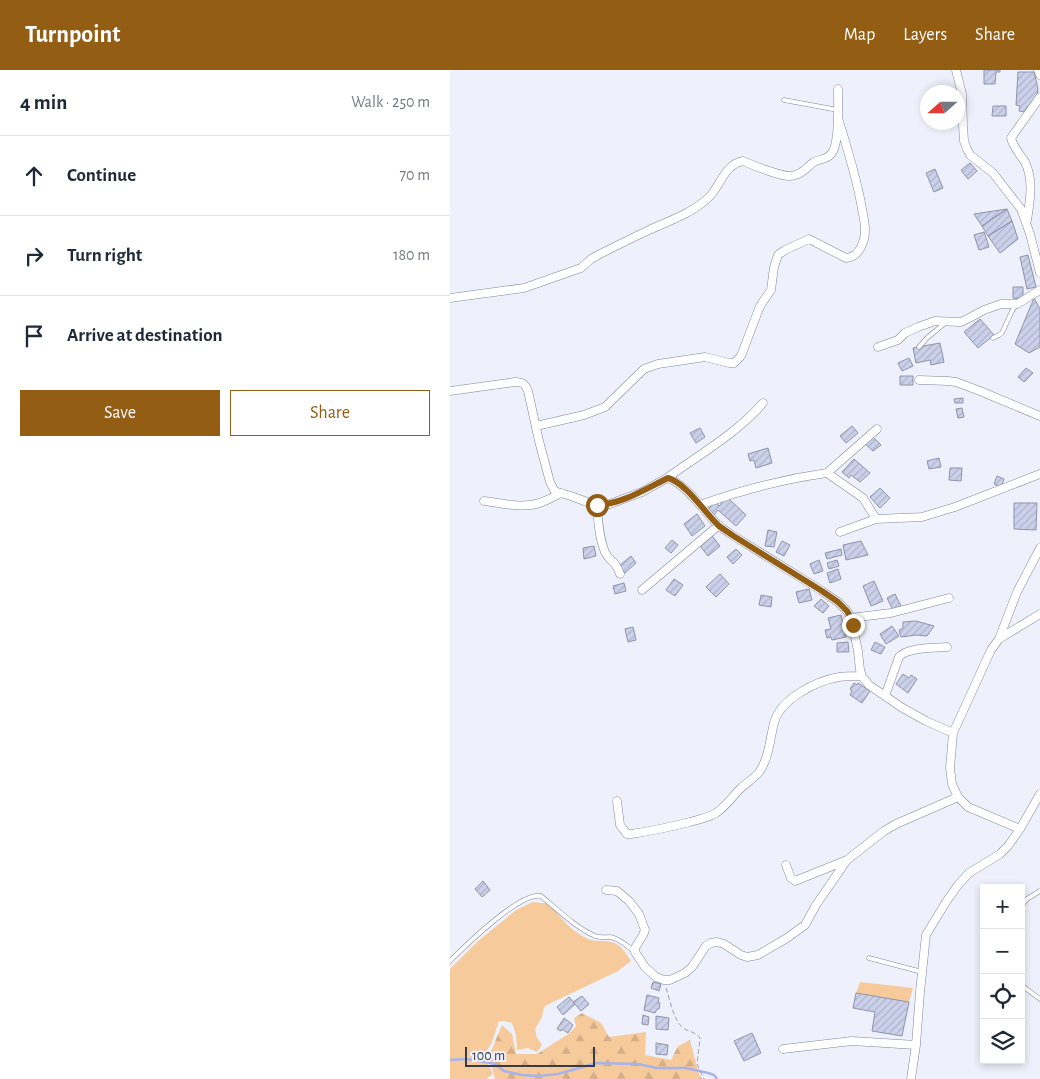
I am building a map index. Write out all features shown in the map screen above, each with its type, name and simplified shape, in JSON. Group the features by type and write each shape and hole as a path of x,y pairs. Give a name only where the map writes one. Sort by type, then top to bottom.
{"street":[{"path":"956,70 962,94 964,141 967,149 970,155 992,173 1021,209 1040,273"},
{"path":"1038,70 1040,75"},
{"path":"450,298 524,288 581,268 600,254 685,214 714,191 726,171 737,162 743,161 782,175 791,176 806,170 811,164 826,158 834,150 838,114 838,89"},
{"path":"1026,222 1031,182 1028,169 1011,138 1040,97"},
{"path":"536,426 584,415 605,407 644,370 658,364 705,357 734,363 741,356 760,306 771,290 778,254 809,239 846,258 856,254 862,245 865,228 859,191 838,114"},
{"path":"878,347 898,340 905,333 935,321 961,322 984,310 1001,304 1017,304 1040,290"},
{"path":"919,380 956,382 1040,416"},
{"path":"450,392 521,382 526,385 550,482 554,490 597,505 607,505 616,502 642,492 668,478 731,434 756,412 763,403"},
{"path":"700,505 754,488 827,473 877,429"},
{"path":"827,473 863,498 876,519"},
{"path":"840,532 876,519 922,516 955,507 1040,474"},
{"path":"668,478 680,484 719,525 732,535 838,602 851,618 860,670 869,685 926,721 953,733"},
{"path":"484,501 524,505 536,504 561,493"},
{"path":"597,505 604,550 609,559 614,562 620,574"},
{"path":"642,590 719,525"},
{"path":"1020,829 968,807 958,797 952,784 950,768 953,733 991,650 999,639 1017,592 1040,548"},
{"path":"851,618 891,613 949,598"},
{"path":"999,639 1040,614"},
{"path":"885,696 899,657 903,652 947,647"},
{"path":"617,801 620,825 627,834 662,830 714,814 761,770 768,750 774,721 790,699 816,684 839,677 862,676"},
{"path":"911,1079 926,935 946,902 969,873 1000,854 1008,846 1040,794"},
{"path":"786,865 791,878 795,881 846,860 896,824 958,797"},
{"path":"606,890 617,891 629,900 639,914 644,930 635,948 635,952 645,967 656,977 670,980 685,973 692,967 706,946 711,943 724,944 747,958 758,955 788,938 804,925 846,860"},
{"path":"783,1049 852,1041 916,1045"}],"lane":[{"path":"784,100 838,114"},
{"path":"992,338 1002,333 1017,304"},
{"path":"919,347 947,321"},
{"path":"1025,901 1040,891"},
{"path":"450,960 504,912 517,903 537,894 589,933 597,937 613,937 635,952"},
{"path":"869,958 922,972"},
{"path":"1025,988 1040,999"}],"path":[{"path":"664,980 678,1023 700,1038 697,1064 704,1079"}],"green space":[{"path":"533,902 551,904 562,919 577,933 590,940 614,943 623,950 631,961 618,971 544,1007 542,1017 535,1029 537,1038 542,1045 537,1052 528,1048 517,1050 516,1035 512,1023 499,1021 492,1042 484,1056 493,1074 486,1079 450,1079 450,969 477,942 516,910"},
{"path":"860,982 913,988 909,1002 856,993"},
{"path":"582,1013 601,1023 609,1037 646,1032 645,1055 671,1060 678,1046 690,1040 702,1079 495,1079 489,1056 502,1025 512,1034 516,1054 537,1054 570,1033 576,1026 574,1018"}],"building":[{"path":"984,70 1000,70 1000,72 996,72 995,84 984,84"},
{"path":"1018,72 1034,72 1038,89 1036,102 1031,102 1025,112 1019,111 1020,106 1016,105"},
{"path":"993,106 1006,106 1006,116 992,116"},
{"path":"970,163 977,171 968,179 961,170"},
{"path":"935,169 943,188 934,192 926,173"},
{"path":"1007,209 1012,221 988,236 982,226"},
{"path":"1007,209 982,226 974,214"},
{"path":"1012,221 1018,239 1000,253 988,236"},
{"path":"984,232 989,247 979,250 974,235"},
{"path":"1028,255 1036,287 1027,289 1020,257"},
{"path":"1013,287 1023,287 1023,299 1013,298"},
{"path":"1034,298 1040,309 1040,347 1029,353 1015,344"},
{"path":"980,319 994,335 978,348 964,332"},
{"path":"940,343 944,362 931,365 930,360 916,363 913,348"},
{"path":"909,358 913,366 902,371 898,363"},
{"path":"1026,368 1033,373 1024,382 1018,377"},
{"path":"900,376 913,376 913,385 900,385"},
{"path":"963,398 963,403 955,403 954,399"},
{"path":"962,408 964,417 958,418 956,409"},
{"path":"852,426 858,433 846,443 840,436"},
{"path":"700,428 705,437 696,443 690,433"},
{"path":"871,435 881,445 873,451 863,442"},
{"path":"768,448 772,463 756,468 754,460 750,461 748,454"},
{"path":"939,458 941,467 929,469 927,461"},
{"path":"854,459 870,473 860,482 851,475 849,478 842,472"},
{"path":"950,468 962,468 961,481 949,480"},
{"path":"997,476 1004,479 1001,487 994,484"},
{"path":"880,488 890,498 880,508 870,497"},
{"path":"727,497 746,515 736,526 718,510 713,516 707,510 715,502 719,506"},
{"path":"1014,503 1037,503 1036,530 1014,529"},
{"path":"697,514 705,526 692,536 684,524"},
{"path":"768,530 777,532 774,547 765,546"},
{"path":"712,536 720,546 708,556 700,546"},
{"path":"672,540 678,545 671,553 665,548"},
{"path":"782,541 790,545 784,556 776,552"},
{"path":"861,541 868,555 846,560 843,545"},
{"path":"594,546 596,556 584,559 583,548"},
{"path":"736,549 742,555 733,564 727,557"},
{"path":"841,549 842,555 827,559 825,553"},
{"path":"631,556 636,563 625,573 619,566"},
{"path":"819,560 823,571 814,574 810,564"},
{"path":"837,560 839,566 829,569 827,563"},
{"path":"838,569 841,579 830,583 827,573"},
{"path":"720,574 729,584 716,597 706,587"},
{"path":"674,579 683,585 675,596 666,590"},
{"path":"874,581 883,601 871,606 863,586"},
{"path":"624,583 626,591 615,594 613,586"},
{"path":"809,589 812,600 799,603 796,592"},
{"path":"895,594 901,606 893,610 887,598"},
{"path":"761,595 772,597 771,607 759,605"},
{"path":"821,599 829,606 823,613 814,606"},
{"path":"841,615 846,637 832,640 831,637 827,638 825,630 831,629 828,618"},
{"path":"916,621 934,626 927,636 901,637 899,630 903,628 903,622"},
{"path":"892,626 899,636 886,644 880,634"},
{"path":"633,627 636,640 628,642 625,629"},
{"path":"848,642 849,652 837,652 837,643"},
{"path":"875,642 885,647 881,654 871,650"},
{"path":"903,674 909,678 911,675 917,679 908,693 896,684"},
{"path":"854,683 857,685 858,683 870,691 862,703 850,695 852,691 850,689"},
{"path":"483,881 490,890 482,897 475,889"},
{"path":"653,982 661,984 659,991 651,988"},
{"path":"856,993 909,1002 902,1036 872,1031 875,1012 853,1008"},
{"path":"647,995 659,998 659,1009 655,1013 644,1010"},
{"path":"582,996 589,1004 581,1011 573,1002"},
{"path":"569,997 575,1004 563,1015 557,1007"},
{"path":"643,1015 649,1017 648,1025 642,1024"},
{"path":"656,1016 669,1018 668,1030 656,1029"},
{"path":"564,1018 573,1025 568,1033 562,1029 561,1031 557,1029"},
{"path":"752,1033 761,1053 744,1061 734,1041"},
{"path":"656,1043 668,1045 667,1055 656,1054"}],"waterway":[{"path":"450,1060 466,1059 495,1064 504,1071 522,1075 558,1074 597,1063 638,1064 657,1068 686,1068 714,1075 717,1079"}],"route":[{"path":"597,505 607,505 616,502 642,492 668,478 675,481 719,525 732,535 838,602 847,611 853,625"}]}
